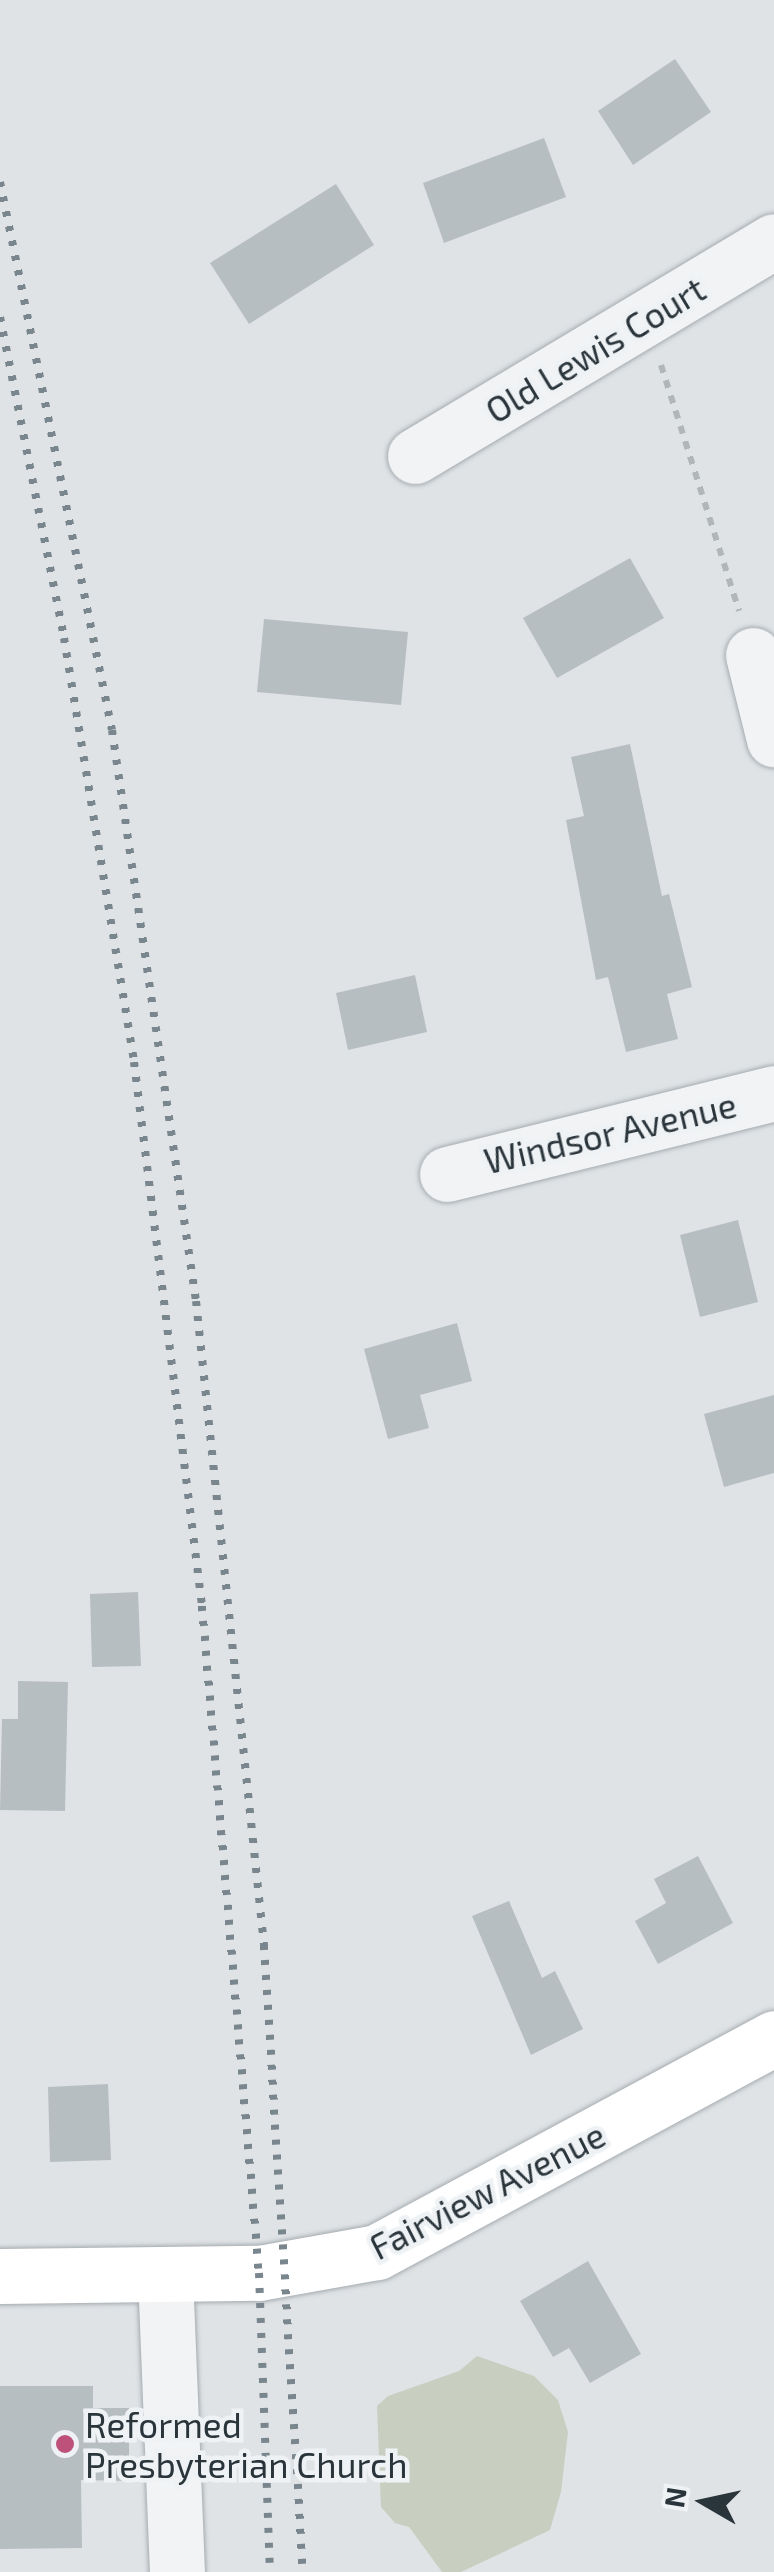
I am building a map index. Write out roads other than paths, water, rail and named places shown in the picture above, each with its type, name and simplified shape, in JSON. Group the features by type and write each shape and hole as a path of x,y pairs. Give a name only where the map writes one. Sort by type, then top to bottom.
{"main road":[{"name":"Fairview Avenue","path":"0,2276 288,2270 378,2252 774,2038"}],"street":[{"name":"Old Lewis Court","path":"415,456 774,241"},
{"path":"753,655 774,739"},
{"name":"Windsor Avenue","path":"446,1174 774,1093"},
{"path":"165,2274 177,2572"}],"railway":[{"path":"0,182 112,730 196,1301 264,1945 303,2572"},
{"path":"0,317 64,638 134,1062 202,1606 259,2273 270,2572"}],"place":[{"name":"Reformed Presbyterian Church","path":"65,2444"}]}
